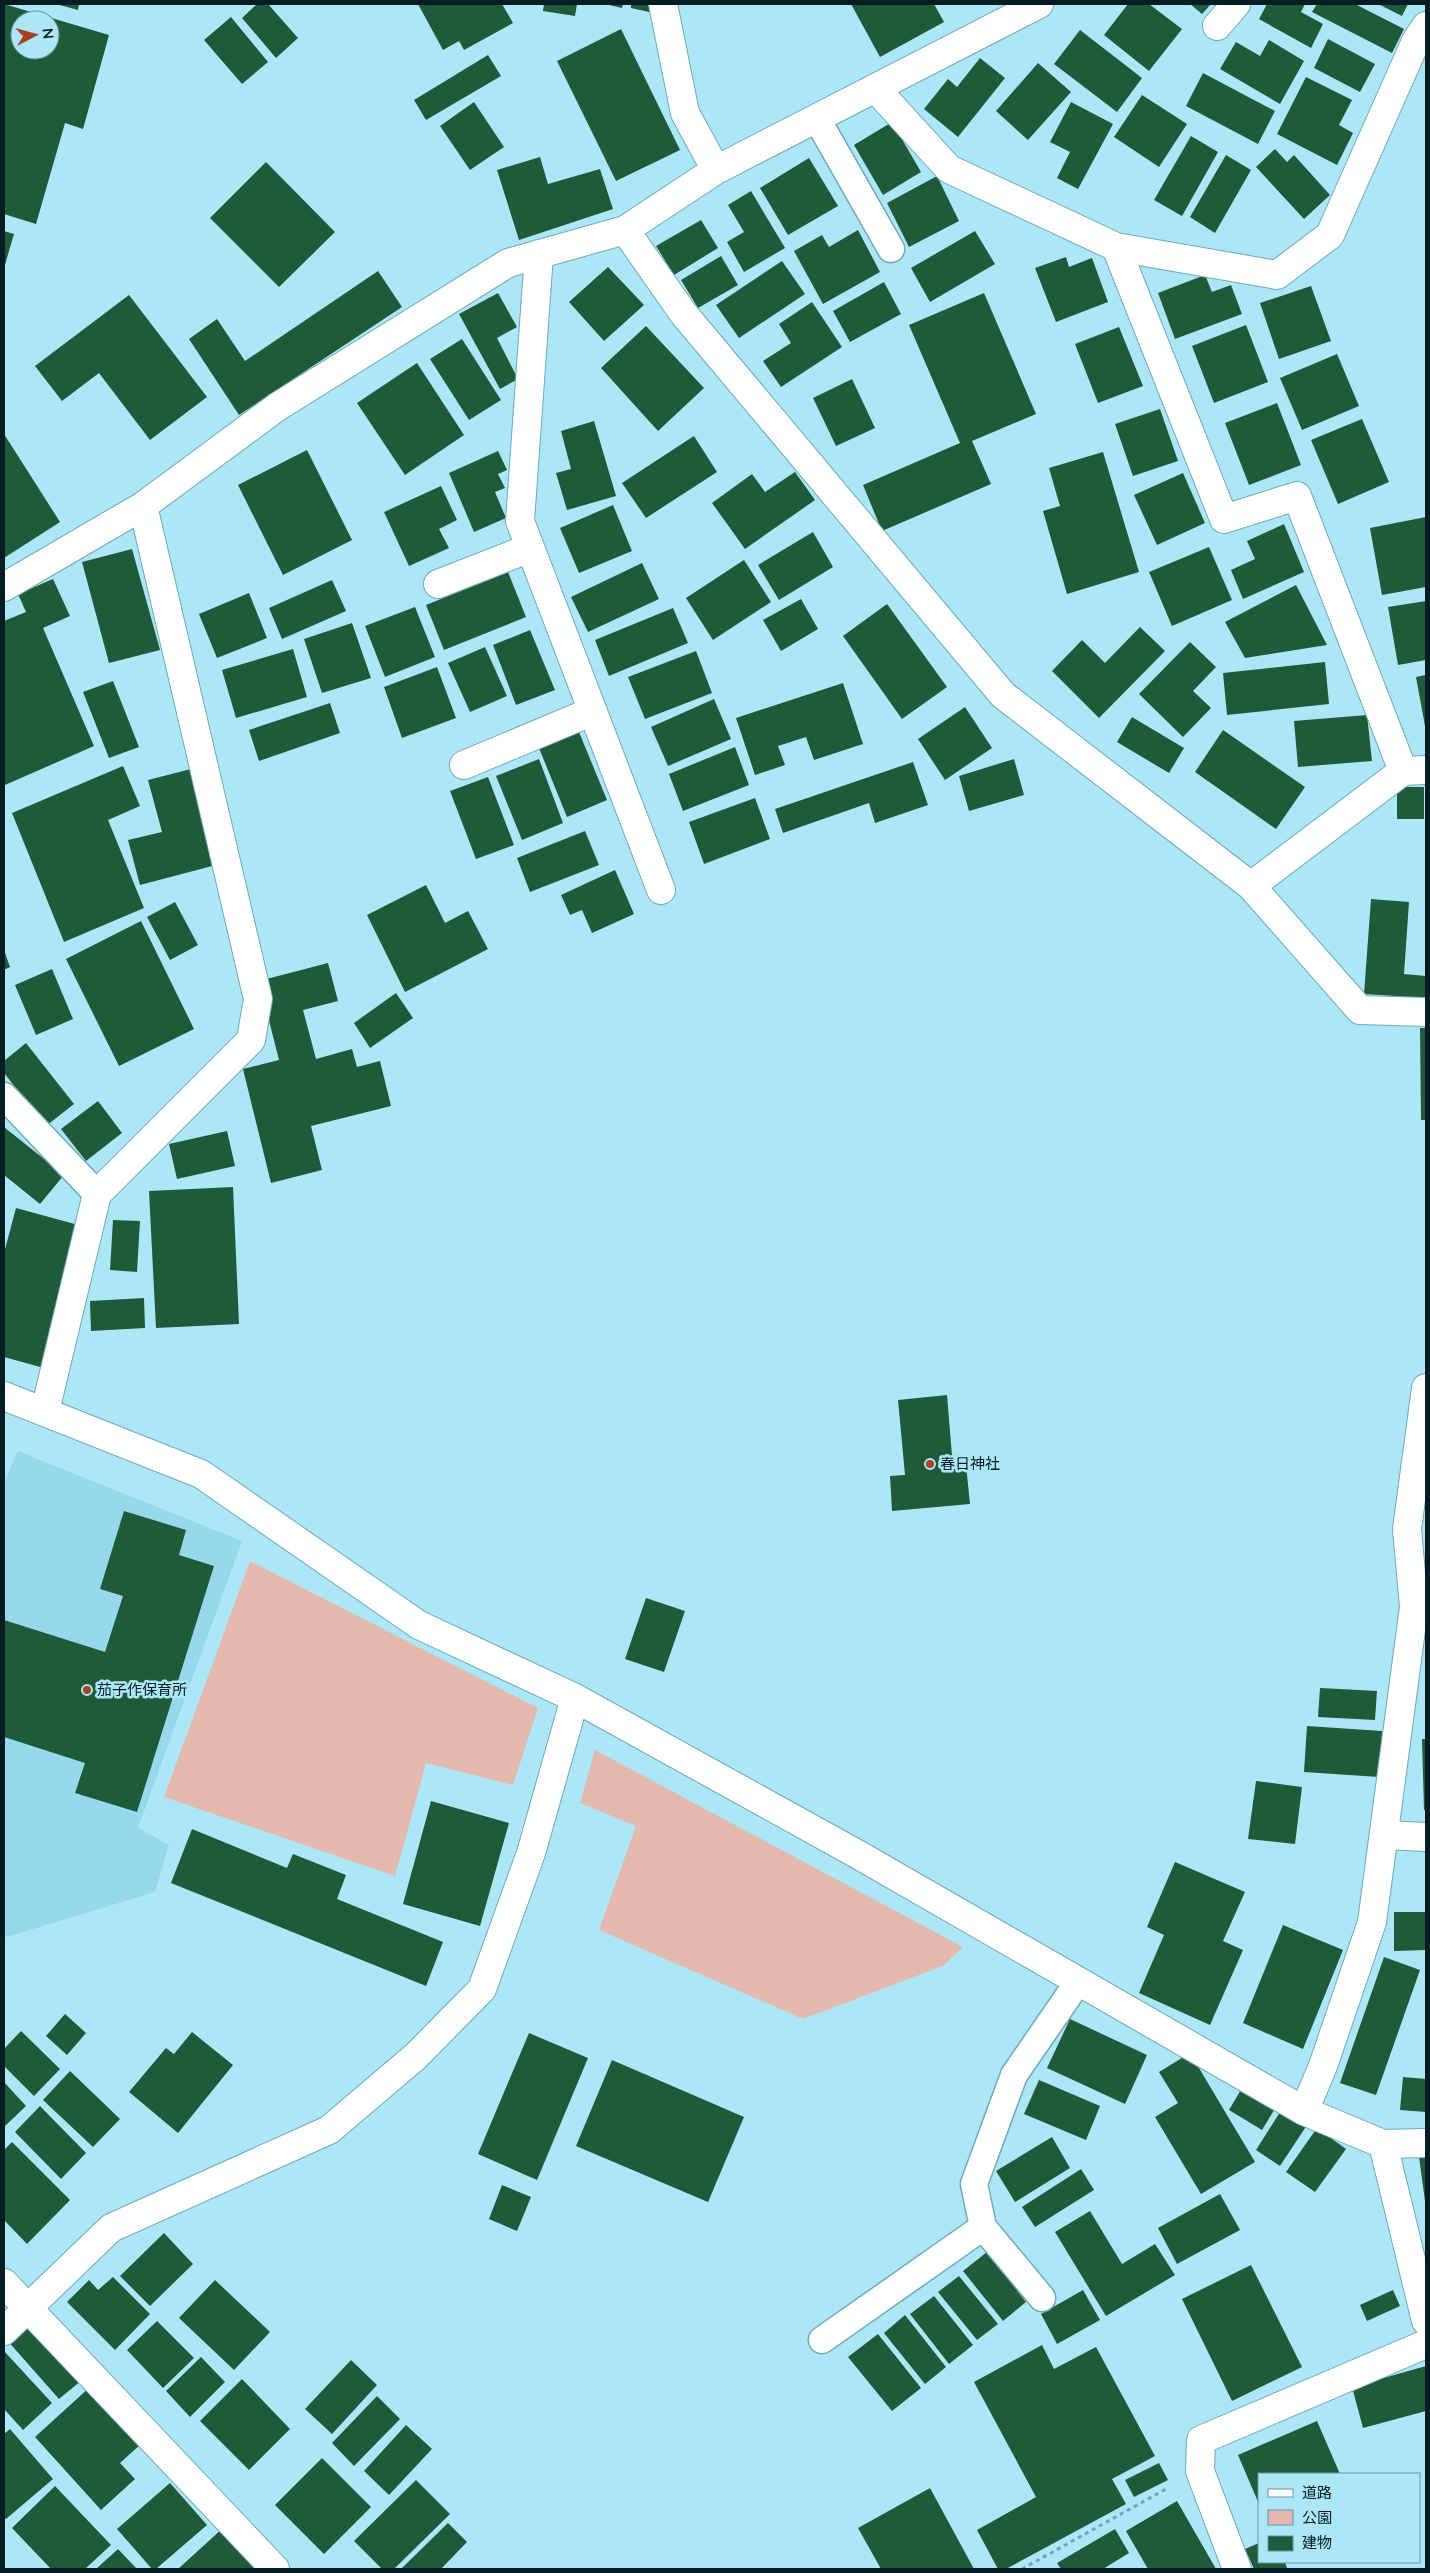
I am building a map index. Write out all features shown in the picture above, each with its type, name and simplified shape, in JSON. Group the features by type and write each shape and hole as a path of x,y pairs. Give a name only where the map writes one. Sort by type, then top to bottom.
{"street":[{"path":"663,4 685,113 716,170"},
{"path":"4,586 143,506 277,407 508,263 625,230 716,170 876,90 1039,4"},
{"path":"1217,26 1236,4"},
{"path":"876,90 949,169 1116,247 1277,275 1330,235 1416,41 1426,26"},
{"path":"625,230 683,313 1003,695 1251,886 1360,1010 1426,1012"},
{"path":"1116,247 1224,519 1297,496 1414,771 1251,886"},
{"path":"539,254 520,521 661,890"},
{"path":"45,1411 96,1194 250,1040 258,999 143,506"},
{"path":"438,584 530,548"},
{"path":"464,765 593,712"},
{"path":"1304,2111 1323,2066 1372,1922 1414,1607 1407,1530 1426,1388"},
{"path":"4,1396 201,1474 419,1626 575,1698 857,1854 1304,2111 1383,2144 1426,2142"},
{"path":"4,2331 111,2228 329,2130 416,2056 482,1989 531,1853 575,1698"},
{"path":"1384,1836 1426,1837"},
{"path":"1383,2144 1426,2321"},
{"path":"4,2283 275,2569"},
{"path":"1237,2569 1200,2471 1201,2440 1426,2344"}],"lane":[{"path":"817,119 891,249"},
{"path":"4,1096 96,1194"},
{"path":"1042,2298 983,2227 974,2184 1014,2075 1078,1982"},
{"path":"822,2340 983,2227"}],"path":[{"path":"1022,2569 1200,2471"}],"shaded area":[{"path":"18,1451 242,1541 138,1828 169,1845 155,1892 7,1937 4,1935 4,1483"}],"green space":[{"path":"250,1561 538,1708 513,1785 426,1763 395,1876 164,1797"},
{"path":"595,1750 963,1947 943,1966 803,2019 599,1930 636,1826 580,1803"}],"building":[{"path":"4,4 24,10 10,10 10,60 60,60 60,21 109,35 83,129 65,123 36,224 4,214"},
{"path":"56,4 79,4 78,10"},
{"path":"257,4 268,4 298,38 276,58 242,18"},
{"path":"418,4 502,4 513,23 464,50 459,41 443,50"},
{"path":"544,4 577,4 575,16 543,11"},
{"path":"605,4 623,4 622,8"},
{"path":"631,4 660,4 658,14 631,8"},
{"path":"851,4 934,4 944,22 880,57"},
{"path":"1128,4 1149,4 1182,29 1149,71 1104,35"},
{"path":"1190,4 1211,4 1202,14"},
{"path":"1267,4 1305,4 1301,12 1323,24 1311,48 1259,19"},
{"path":"1317,4 1355,4 1404,29 1392,53 1312,12"},
{"path":"1378,4 1408,4 1402,16"},
{"path":"231,17 268,62 242,84 204,40"},
{"path":"621,29 680,150 616,181 557,61"},
{"path":"1080,30 1142,78 1117,112 1054,64"},
{"path":"1328,39 1375,64 1360,92 1314,68"},
{"path":"1269,40 1304,61 1280,104 1220,69 1236,42 1260,56"},
{"path":"488,55 501,76 426,120 414,100"},
{"path":"980,58 1005,78 958,137 924,109 948,79 957,87"},
{"path":"1038,63 1071,92 1028,140 996,111"},
{"path":"1203,73 1275,111 1258,144 1186,106"},
{"path":"1306,77 1352,100 1339,125 1353,133 1337,165 1277,134"},
{"path":"1142,95 1187,124 1159,167 1114,137"},
{"path":"474,102 504,147 470,170 440,126"},
{"path":"1071,102 1113,124 1078,189 1057,178 1070,152 1050,142"},
{"path":"892,122 921,172 883,195 854,145"},
{"path":"1191,136 1218,152 1182,216 1154,200"},
{"path":"1275,149 1287,162 1294,155 1330,195 1304,219 1256,167"},
{"path":"1226,155 1251,170 1215,233 1190,217"},
{"path":"540,157 548,184 600,169 613,209 519,240 497,170"},
{"path":"809,158 838,206 788,235 760,188"},
{"path":"266,162 335,232 279,287 210,218"},
{"path":"937,176 959,221 909,247 887,203"},
{"path":"751,191 785,248 744,272 727,242 744,232 728,205"},
{"path":"701,220 718,248 674,275 656,246"},
{"path":"858,230 880,272 823,304 794,251 822,235 829,247"},
{"path":"4,231 14,234 4,268"},
{"path":"975,231 995,264 930,302 911,268"},
{"path":"721,256 738,285 698,308 681,280"},
{"path":"1066,257 1069,267 1092,258 1108,302 1056,322 1035,268"},
{"path":"782,261 805,294 739,338 716,305"},
{"path":"608,267 644,305 604,341 569,302"},
{"path":"378,271 402,307 239,415 189,339 217,319 245,361"},
{"path":"1205,275 1212,292 1231,285 1242,314 1175,339 1158,293"},
{"path":"884,282 901,314 850,342 833,311"},
{"path":"1311,286 1331,341 1279,359 1260,303"},
{"path":"498,293 517,327 497,338 518,379 500,389 459,314"},
{"path":"984,293 1036,414 972,441 991,484 882,531 863,485 960,443 909,325"},
{"path":"129,295 207,397 150,440 99,373 62,401 35,366"},
{"path":"812,302 842,347 781,387 763,361 791,343 779,324"},
{"path":"1246,325 1268,382 1214,403 1192,346"},
{"path":"646,326 704,388 658,431 601,368"},
{"path":"1119,327 1143,386 1098,403 1075,344"},
{"path":"462,339 501,400 469,420 430,359"},
{"path":"1337,354 1359,406 1302,430 1280,378"},
{"path":"417,363 464,435 405,475 357,403"},
{"path":"852,379 875,428 836,446 813,398"},
{"path":"1277,403 1301,465 1249,485 1225,423"},
{"path":"1160,409 1178,461 1133,476 1115,424"},
{"path":"1362,419 1389,482 1338,504 1311,440"},
{"path":"594,421 616,496 567,510 556,473 571,469 561,431"},
{"path":"4,434 60,522 4,558"},
{"path":"694,436 717,472 646,518 622,483"},
{"path":"307,450 352,540 283,575 238,485"},
{"path":"498,451 507,470 498,474 505,488 495,492 506,518 474,532 449,473"},
{"path":"1103,452 1139,572 1067,594 1043,511 1060,506 1049,468"},
{"path":"795,472 815,500 745,549 712,503 752,474 765,492"},
{"path":"1183,473 1205,523 1157,545 1134,495"},
{"path":"441,486 457,520 439,529 449,548 409,566 384,512"},
{"path":"613,505 632,551 579,573 560,528"},
{"path":"1426,517 1426,587 1382,595 1370,528"},
{"path":"1284,524 1304,572 1243,599 1231,570 1255,559 1247,541"},
{"path":"813,532 833,567 779,600 758,565"},
{"path":"1209,547 1232,600 1172,626 1149,572"},
{"path":"132,549 160,650 109,663 82,562"},
{"path":"744,560 771,602 713,640 686,598"},
{"path":"642,563 659,599 588,632 571,597"},
{"path":"508,572 526,617 444,650 426,605"},
{"path":"53,579 70,616 43,628 94,746 5,785 4,621 26,612 18,594"},
{"path":"332,580 346,611 282,639 269,608"},
{"path":"1296,585 1327,645 1245,658 1225,622"},
{"path":"249,593 267,638 217,658 199,614"},
{"path":"801,599 818,629 781,651 763,620"},
{"path":"1426,601 1426,660 1398,665 1388,607"},
{"path":"887,604 947,687 902,719 843,636"},
{"path":"415,607 435,657 385,677 365,626"},
{"path":"673,608 688,643 609,676 595,640"},
{"path":"352,623 371,678 322,693 304,639"},
{"path":"1140,627 1165,651 1099,718 1052,671 1082,640 1105,663"},
{"path":"530,630 555,690 516,705 493,645"},
{"path":"1190,642 1216,667 1193,691 1211,708 1183,737 1139,694"},
{"path":"485,647 507,696 470,712 448,663"},
{"path":"293,649 307,697 236,718 222,670"},
{"path":"696,651 712,693 645,719 628,677"},
{"path":"1325,662 1329,704 1227,715 1223,673"},
{"path":"437,667 456,718 402,738 384,687"},
{"path":"1426,675 1426,725 1425,726 1416,677"},
{"path":"113,681 139,747 109,758 83,692"},
{"path":"843,683 863,744 814,760 806,737 778,746 785,765 755,775 736,718"},
{"path":"714,699 731,739 668,766 651,727"},
{"path":"330,703 340,733 259,761 249,730"},
{"path":"965,707 992,748 945,780 918,739"},
{"path":"1367,715 1372,761 1298,767 1294,721"},
{"path":"1132,717 1184,748 1169,773 1117,742"},
{"path":"1223,730 1305,787 1276,829 1195,772"},
{"path":"579,732 607,800 567,817 539,748"},
{"path":"735,747 749,785 683,811 669,774"},
{"path":"539,759 563,823 522,840 496,776"},
{"path":"1014,759 1024,795 969,811 959,776"},
{"path":"913,762 928,805 875,823 869,803 783,833 775,809"},
{"path":"123,766 140,806 108,820 144,908 64,942 12,813"},
{"path":"191,769 216,865 140,885 128,840 162,832 148,780"},
{"path":"488,777 514,845 476,859 450,791"},
{"path":"1397,787 1424,787 1424,819 1397,819"},
{"path":"755,798 770,839 704,864 689,822"},
{"path":"585,831 599,865 530,892 517,858"},
{"path":"615,870 634,914 592,933 582,910 570,915 561,895"},
{"path":"426,885 445,923 468,911 488,949 405,992 367,915"},
{"path":"1371,899 1409,902 1404,974 1426,976 1426,998 1364,994"},
{"path":"175,902 198,945 170,960 147,917"},
{"path":"141,921 194,1029 119,1066 66,959"},
{"path":"4,950 10,967 4,970"},
{"path":"328,963 338,1001 303,1010 316,1059 352,1049 357,1067 380,1061 391,1106 311,1126 322,1170 271,1183 243,1069 279,1060 259,981"},
{"path":"52,969 73,1019 36,1035 15,985"},
{"path":"396,993 413,1018 370,1048 354,1023"},
{"path":"1420,1028 1426,1028 1426,1120 1421,1120"},
{"path":"26,1043 74,1104 46,1126 4,1073 4,1061"},
{"path":"98,1101 122,1133 86,1161 61,1129"},
{"path":"4,1127 64,1175 40,1204 4,1175"},
{"path":"227,1131 235,1166 177,1179 169,1144"},
{"path":"233,1187 239,1324 156,1328 149,1191"},
{"path":"16,1208 82,1226 44,1368 4,1357 4,1253"},
{"path":"113,1220 140,1221 137,1272 110,1270"},
{"path":"144,1298 145,1328 91,1331 90,1301"},
{"path":"947,1395 952,1456 965,1455 970,1504 892,1511 890,1476 905,1475 898,1400"},
{"path":"124,1511 186,1530 179,1555 214,1566 137,1812 75,1793 85,1763 4,1737 4,1620 105,1652 123,1596 100,1589"},
{"path":"646,1598 685,1611 664,1672 625,1659"},
{"path":"1320,1688 1377,1691 1375,1720 1318,1717"},
{"path":"1307,1726 1382,1731 1379,1777 1304,1772"},
{"path":"1422,1739 1426,1739 1426,1810 1424,1810"},
{"path":"1256,1781 1302,1787 1295,1844 1248,1839"},
{"path":"431,1801 509,1823 480,1926 403,1904"},
{"path":"192,1829 287,1868 293,1854 346,1875 337,1899 443,1942 426,1986 171,1883"},
{"path":"1175,1862 1245,1892 1223,1941 1243,1950 1210,2025 1139,1993 1164,1935 1147,1927"},
{"path":"1394,1912 1426,1912 1426,1950 1394,1951"},
{"path":"1283,1925 1343,1950 1303,2049 1243,2023"},
{"path":"1384,1957 1420,1970 1376,2095 1340,2083"},
{"path":"65,2014 86,2033 67,2055 46,2036"},
{"path":"1070,2019 1147,2055 1125,2104 1047,2068"},
{"path":"21,2031 60,2069 34,2096 4,2066 4,2049"},
{"path":"192,2032 233,2065 178,2133 129,2092 166,2048 174,2054"},
{"path":"529,2033 588,2058 537,2180 478,2154"},
{"path":"1190,2053 1255,2162 1201,2194 1155,2117 1178,2103 1159,2072"},
{"path":"612,2060 744,2117 708,2202 576,2146"},
{"path":"70,2071 120,2119 93,2147 43,2100"},
{"path":"1403,2077 1426,2079 1426,2112 1400,2110"},
{"path":"1039,2080 1100,2106 1086,2140 1024,2114"},
{"path":"4,2082 26,2106 4,2127"},
{"path":"1242,2088 1276,2107 1262,2130 1229,2110"},
{"path":"40,2106 86,2153 61,2179 15,2132"},
{"path":"1282,2109 1307,2125 1280,2166 1256,2150"},
{"path":"1317,2128 1346,2149 1315,2192 1286,2172"},
{"path":"1052,2137 1070,2168 1015,2202 996,2171"},
{"path":"12,2142 70,2200 27,2244 4,2220 4,2150"},
{"path":"1426,2156 1426,2201 1425,2201 1419,2157"},
{"path":"1081,2169 1094,2190 1035,2227 1022,2207"},
{"path":"502,2185 531,2197 517,2231 489,2219"},
{"path":"1220,2194 1240,2230 1177,2264 1158,2228"},
{"path":"1090,2211 1122,2264 1155,2244 1175,2275 1106,2316 1055,2232"},
{"path":"164,2233 193,2264 150,2306 120,2276"},
{"path":"987,2252 1026,2302 1003,2321 963,2271"},
{"path":"1251,2265 1302,2367 1232,2401 1182,2299"},
{"path":"959,2276 998,2324 977,2340 938,2292"},
{"path":"113,2277 150,2314 115,2350 67,2302 89,2280 98,2290"},
{"path":"215,2280 270,2332 234,2370 179,2318"},
{"path":"1083,2290 1100,2320 1057,2344 1041,2314"},
{"path":"1393,2290 1400,2306 1367,2321 1360,2305"},
{"path":"934,2296 973,2345 949,2364 910,2314"},
{"path":"905,2315 946,2367 925,2384 884,2333"},
{"path":"28,2319 82,2380 59,2399 6,2339"},
{"path":"157,2321 194,2358 163,2388 127,2350"},
{"path":"878,2334 921,2388 892,2411 848,2357"},
{"path":"1042,2345 1054,2369 1096,2347 1155,2456 1112,2479 1126,2504 1006,2569 998,2569 977,2530 1036,2497 974,2382"},
{"path":"4,2351 52,2403 23,2430 4,2409"},
{"path":"201,2357 225,2382 190,2417 166,2391"},
{"path":"351,2360 377,2385 332,2434 305,2409"},
{"path":"1426,2366 1426,2411 1363,2428 1352,2387"},
{"path":"242,2379 290,2429 249,2470 200,2421"},
{"path":"90,2387 141,2444 120,2463 135,2479 101,2510 35,2437"},
{"path":"377,2396 400,2419 354,2466 332,2443"},
{"path":"1317,2421 1340,2473 1258,2473 1258,2502 1238,2455"},
{"path":"406,2425 432,2449 389,2495 364,2471"},
{"path":"10,2429 53,2479 6,2519 4,2517 4,2434"},
{"path":"322,2458 371,2507 324,2554 275,2505"},
{"path":"1159,2463 1168,2480 1134,2497 1125,2480"},
{"path":"416,2480 450,2514 394,2569 382,2569 354,2541"},
{"path":"170,2483 207,2525 156,2569 152,2569 117,2529"},
{"path":"55,2486 111,2545 85,2569 51,2569 12,2528"},
{"path":"930,2488 974,2569 881,2569 858,2528"},
{"path":"1177,2501 1216,2569 1148,2569 1126,2531"},
{"path":"448,2523 467,2542 441,2569 401,2569"},
{"path":"223,2528 261,2569 178,2569"},
{"path":"1115,2529 1129,2553 1103,2569 1061,2569 1057,2563"},
{"path":"1258,2543 1258,2563 1285,2563 1287,2568 1254,2569 1245,2549"},
{"path":"118,2549 137,2569 96,2569"}],"place":[{"name":"春日神社","path":"930,1464"},
{"name":"茄子作保育所","path":"87,1690"}]}
